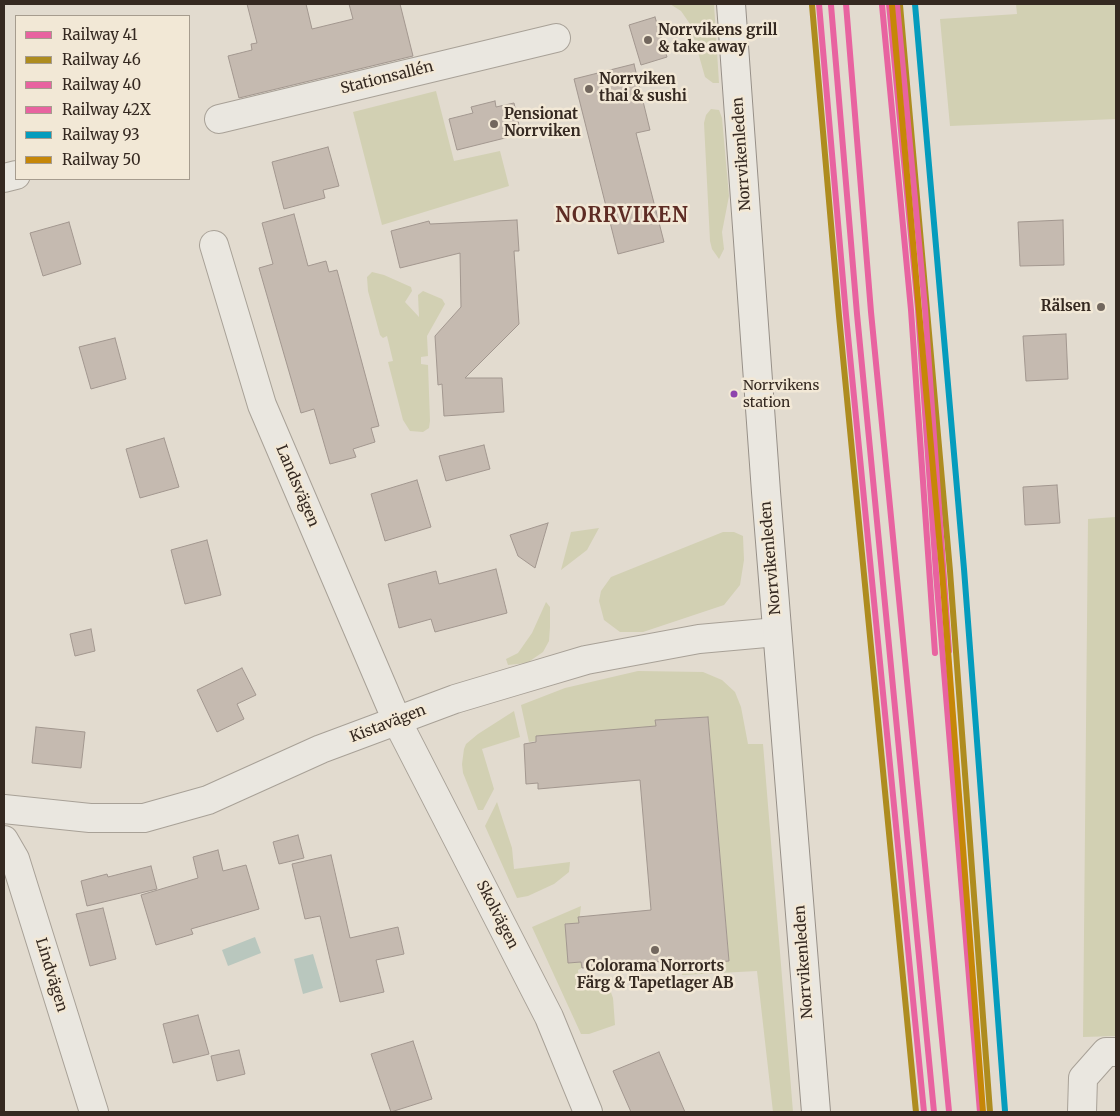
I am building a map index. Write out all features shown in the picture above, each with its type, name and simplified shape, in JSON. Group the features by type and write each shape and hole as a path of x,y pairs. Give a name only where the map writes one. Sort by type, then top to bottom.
{"street":[{"name":"Norrvikenleden","path":"731,4 777,632 816,1112"},
{"name":"Stationsallén","path":"219,119 556,38"},
{"name":"Landsvägen","path":"214,246 262,405 397,721"},
{"name":"Kistavägen","path":"4,809 90,818 144,818 208,800 321,749 455,699 586,660 699,639 777,632"},
{"name":"Skolvägen","path":"397,721 549,1017 588,1112"},
{"name":"Lindvägen","path":"4,840 15,859 94,1112"},
{"path":"1082,1112 1084,1078 1111,1052"}],"shaded area":[{"path":"670,4 714,4 719,83 713,83 705,77 690,24 681,11"},
{"path":"1016,4 1116,4 1116,119 950,126 940,19 1017,14"},
{"path":"436,91 454,161 500,151 509,186 382,225 353,112"},
{"path":"711,109 719,110 722,118 729,196 722,232 724,249 719,259 712,249 710,241 704,123 706,115"},
{"path":"372,272 384,275 411,287 412,291 405,302 419,317 418,295 423,291 442,299 445,304 427,336 428,356 421,357 421,364 428,365 430,421 429,428 423,432 410,431 403,420 388,362 393,361 387,336 383,338 380,335 368,291 367,277"},
{"path":"1116,517 1116,1036 1083,1037 1088,519"},
{"path":"599,528 587,550 561,570 571,532"},
{"path":"723,532 734,532 743,536 744,560 740,585 724,605 643,632 620,632 604,620 599,601 601,591 611,577"},
{"path":"546,602 550,607 550,627 549,641 543,652 527,663 508,665 506,659 518,653 532,633"},
{"path":"638,671 703,672 722,680 735,692 741,707 748,744 763,744 793,1112 773,1112 757,971 682,975 684,966 729,961 708,717 656,720 656,726 529,742 521,705 565,688"},
{"path":"514,711 520,737 482,749 494,789 483,810 478,810 463,773 464,749 466,744 478,734"},
{"path":"497,802 512,848 514,869 570,862 569,872 554,884 528,896 517,898 485,826"},
{"path":"581,906 579,923 566,924 568,963 581,962 582,968 578,970 579,982 607,982 613,998 615,1025 589,1034 581,1034 532,927"},
{"path":"255,937 261,953 228,966 222,950"},
{"path":"313,954 323,988 303,994 294,959"}],"building":[{"path":"247,4 306,4 312,29 353,19 349,4 400,4 413,56 239,98 228,56 252,50 251,44 257,43"},
{"name":"Norrvikens grill & take away","path":"655,17 667,57 641,65 629,25"},
{"path":"634,64 650,130 636,133 664,242 618,254 574,79"},
{"path":"495,101 496,107 514,103 521,134 457,150 449,119 473,113 471,107"},
{"path":"328,147 339,186 323,190 325,198 284,209 272,162"},
{"path":"294,214 308,266 326,261 329,272 337,270 379,426 371,428 375,442 353,449 356,457 330,464 314,409 301,413 259,268 273,264 262,223"},
{"path":"517,220 519,251 514,251 519,324 465,378 502,378 504,412 444,416 442,384 438,385 435,336 461,307 460,253 400,268 391,231 429,221 430,224"},
{"path":"1063,220 1064,265 1020,266 1018,222"},
{"path":"69,222 81,264 43,276 30,233"},
{"path":"1066,334 1068,379 1026,381 1023,336"},
{"path":"115,338 126,379 91,389 79,347"},
{"path":"164,438 179,487 140,498 126,449"},
{"path":"484,445 490,469 446,481 439,456"},
{"path":"417,480 431,527 385,541 371,494"},
{"path":"1057,485 1060,523 1025,525 1023,487"},
{"path":"548,523 535,568 518,556 510,535"},
{"path":"207,540 221,595 185,604 171,550"},
{"path":"496,569 507,613 435,632 431,619 399,628 388,584 436,571 439,584"},
{"path":"91,629 95,651 75,656 70,634"},
{"path":"242,668 256,695 237,704 244,719 217,732 197,690"},
{"path":"708,717 729,961 679,966 679,960 582,968 581,962 568,963 565,924 579,923 578,917 651,910 640,780 538,789 538,783 526,784 524,744 536,742 536,736 656,726 655,720"},
{"path":"36,727 85,732 81,768 32,763"},
{"path":"298,835 304,858 279,864 273,842"},
{"path":"218,850 223,871 246,865 259,909 191,929 193,934 156,945 141,895 198,878 193,857"},
{"path":"331,855 350,938 398,927 404,954 376,960 384,992 340,1002 320,916 305,919 292,864"},
{"path":"151,866 157,889 87,906 81,881 107,874 108,877"},
{"path":"103,908 116,959 90,966 76,914"},
{"path":"198,1015 209,1054 173,1063 163,1024"},
{"path":"413,1041 432,1099 391,1112 371,1054"},
{"path":"239,1050 245,1074 217,1081 211,1056"},
{"path":"659,1052 685,1112 631,1112 613,1071"}],"rail line":[{"name":"41","path":"819,4 846,315 924,1112"},
{"name":"42X","path":"846,4 871,312 949,1111"},
{"name":"41","path":"889,4 918,309 936,573 980,1112"},
{"name":"42X","path":"897,4 925,308 949,651"},
{"name":"93","path":"915,4 964,569 1005,1111"},
{"name":"46","path":"812,5 839,316 916,1112"},
{"name":"40","path":"831,5 857,314 934,1112"},
{"name":"40","path":"882,5 911,310 935,653"},
{"name":"50","path":"892,5 942,571 983,1112"},
{"name":"46","path":"900,5 950,571 990,1112"}],"place":[{"name":"Norrvikens grill & take away","path":"648,40"},
{"name":"Norrviken thai & sushi","path":"589,89"},
{"name":"Pensionat Norrviken","path":"494,124"},
{"name":"Rälsen","path":"1101,307"},
{"name":"Norrvikens station","path":"734,394"},
{"name":"Colorama Norrorts Färg & Tapetlager AB","path":"655,950"}],"district":[{"name":"NORRVIKEN","path":"622,216"}]}
